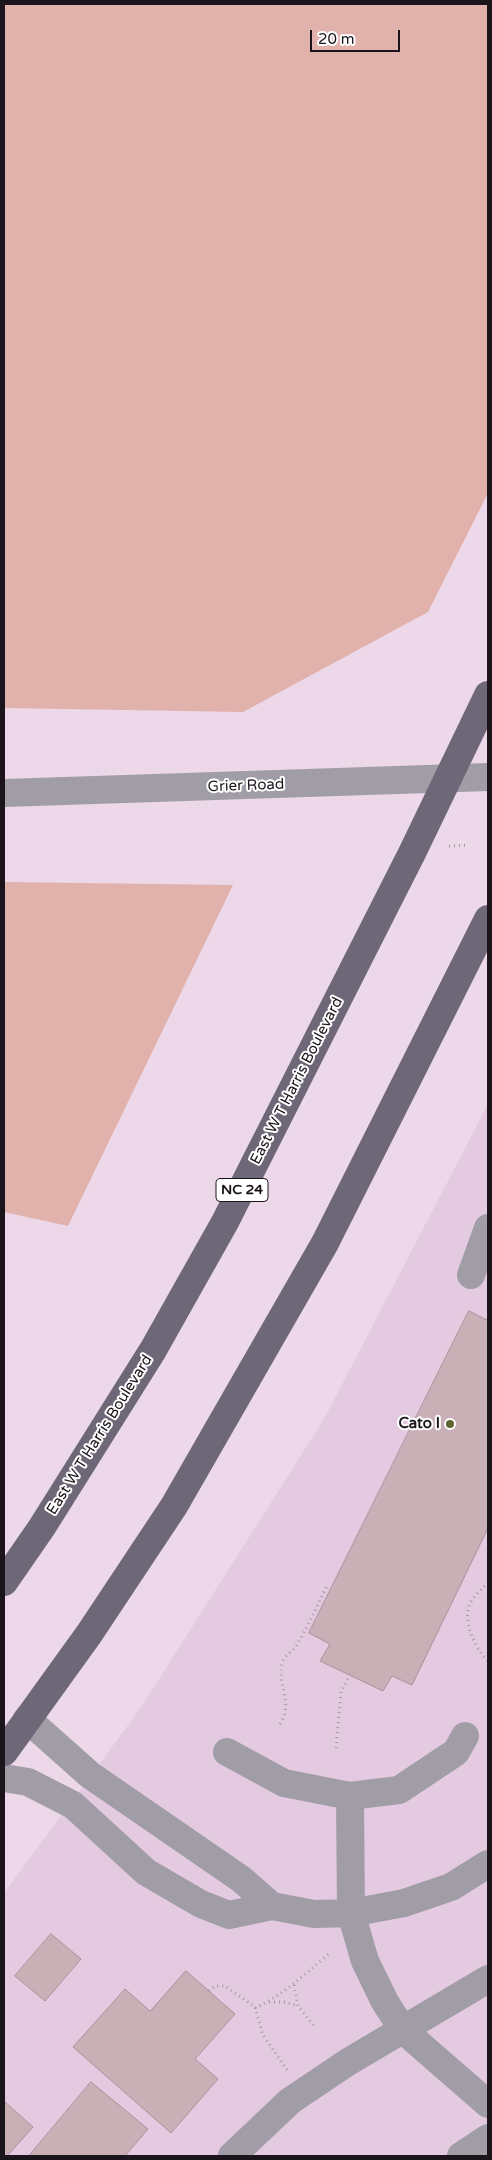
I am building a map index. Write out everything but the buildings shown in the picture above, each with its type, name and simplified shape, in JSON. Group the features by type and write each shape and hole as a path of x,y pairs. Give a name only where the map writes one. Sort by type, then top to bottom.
{"main road":[{"name":"East W T Harris Boulevard","path":"4,1582 42,1527 148,1358 225,1222 412,853 488,695"},
{"path":"4,1752 89,1634 174,1506 325,1244 488,919"}],"street":[{"name":"Grier Road","path":"4,793 488,777"},
{"path":"471,1275 488,1228"},
{"path":"28,1719 90,1775 241,1879 272,1906"},
{"path":"227,1752 284,1783 350,1796 399,1790 456,1752 465,1736"},
{"path":"4,1778 28,1782 73,1805 146,1872 201,1904 229,1915 272,1906 314,1914 350,1913 404,1903 451,1887 488,1864"},
{"path":"350,1796 350,1913 365,1961 385,2002 403,2030 488,2104"},
{"path":"232,2156 290,2102 348,2062 488,1978"},
{"path":"461,2156 488,2138"}],"path":[{"path":"442,846 468,845"},
{"path":"488,1582 469,1605 468,1618 470,1632 488,1661"},
{"path":"280,1724 285,1717 286,1696 281,1669 283,1660 298,1645 328,1584"},
{"path":"336,1748 341,1692 350,1675"},
{"path":"255,2008 268,2002 294,1984 330,1953"},
{"path":"294,1984 298,2006 315,2027"},
{"path":"209,1991 215,1986 226,1986 255,2008 263,2036 276,2054"},
{"path":"268,2002 285,2002 298,2006"}],"shaded area":[{"path":"4,4 488,4 488,493 428,612 243,712 4,708"},
{"path":"4,882 233,885 68,1226 4,1212"},
{"path":"488,1104 488,2156 4,2156 4,1893 140,1709 324,1419"}],"place":[{"name":"Cato I","path":"450,1424"}]}
